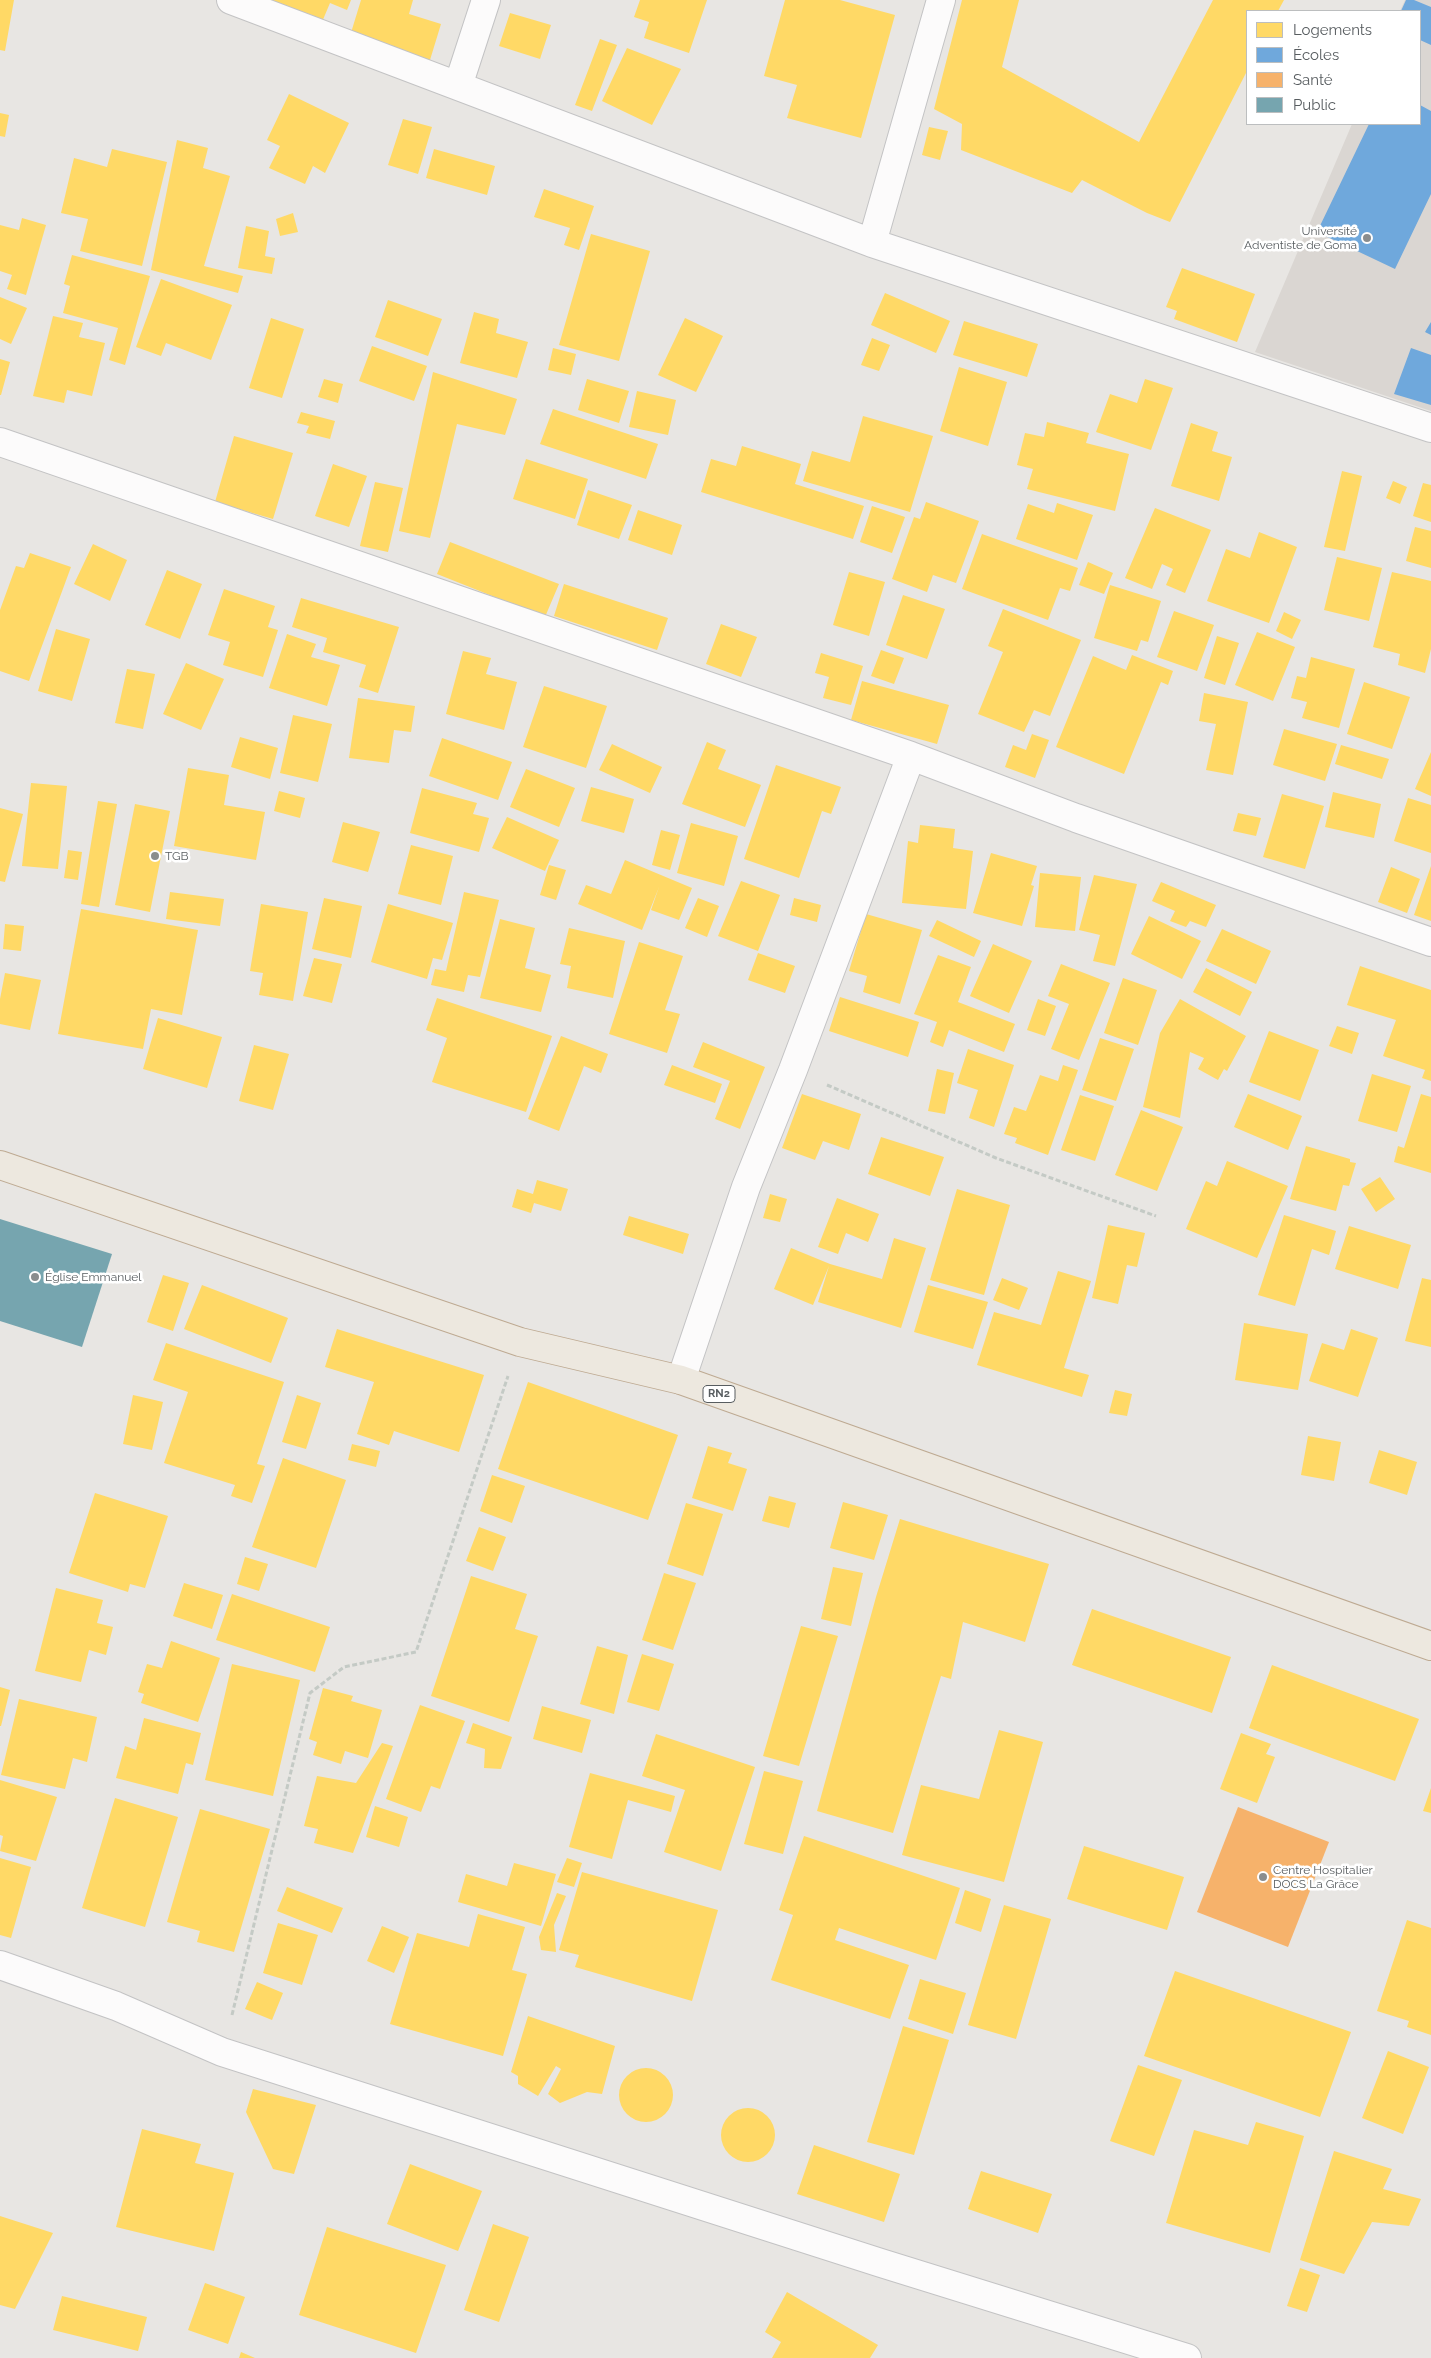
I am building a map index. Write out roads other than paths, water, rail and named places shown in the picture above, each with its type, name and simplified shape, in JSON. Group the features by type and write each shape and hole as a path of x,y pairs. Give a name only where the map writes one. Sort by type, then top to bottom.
{"highway":[{"name":"RN2","path":"0,1165 520,1342 681,1380 1431,1646"}],"street":[{"path":"231,0 872,243 1431,428"},
{"path":"458,86 486,0"},
{"path":"872,243 941,0"},
{"path":"0,442 911,756 1076,818 1431,942"},
{"path":"681,1380 746,1188 793,1070 911,756"},
{"path":"0,1965 116,2006 222,2052 872,2260 1187,2358"}],"place":[{"name":"Université Adventiste de Goma","path":"1367,238"},
{"name":"TGB","path":"155,856"},
{"name":"Église Emmanuel","path":"35,1277"},
{"name":"Centre Hospitalier DOCS La Grâce","path":"1263,1877"}]}
